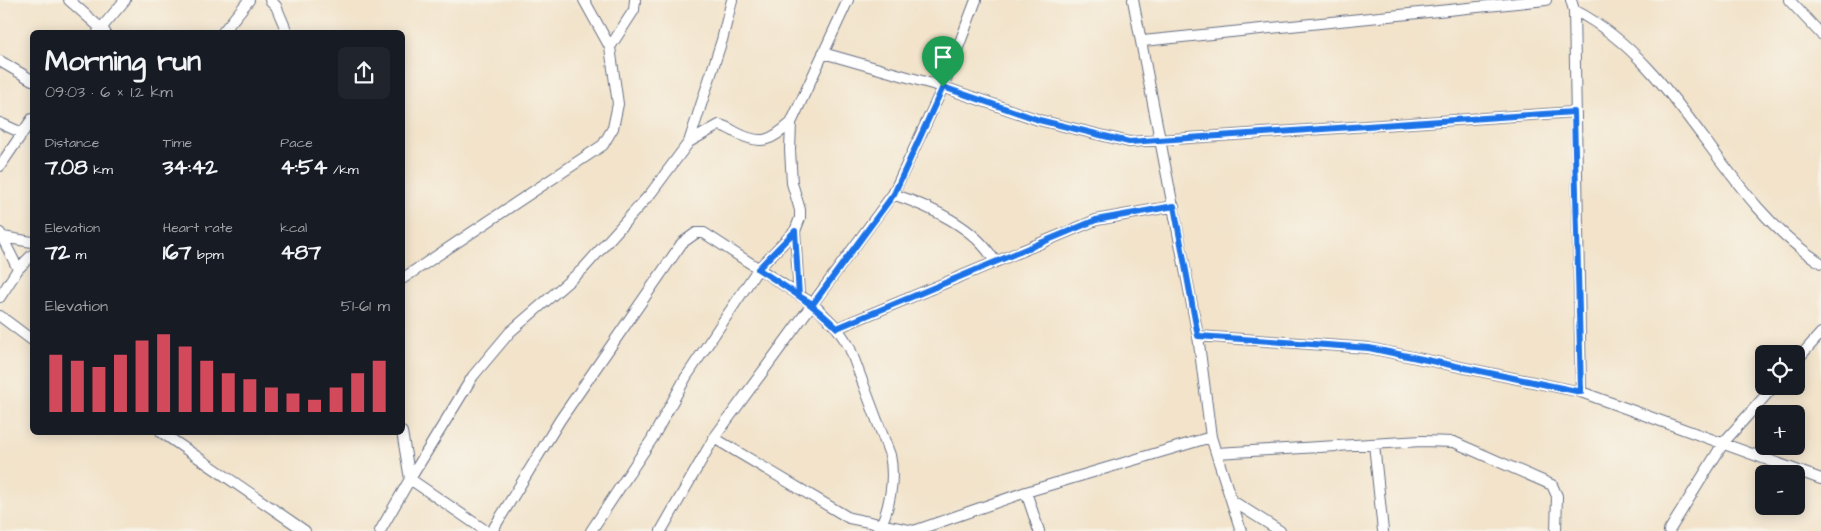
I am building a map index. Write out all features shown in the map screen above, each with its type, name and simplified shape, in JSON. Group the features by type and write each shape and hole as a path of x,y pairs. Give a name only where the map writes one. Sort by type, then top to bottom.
{"street":[{"path":"69,0 100,30"},
{"path":"102,30 125,0"},
{"path":"224,30 249,0"},
{"path":"270,0 276,6 286,30"},
{"path":"405,277 602,145 613,128 618,104 610,47 584,0"},
{"path":"610,47 634,10 635,0"},
{"path":"380,531 474,376 523,318 583,269 651,193 689,142 722,40 732,0"},
{"path":"591,531 652,439 686,377 758,269 795,231 800,218 800,210 792,183 791,124 848,0"},
{"path":"660,531 714,438 894,194 943,87 976,0"},
{"path":"1133,0 1143,41 1198,336 1210,437 1241,531"},
{"path":"1143,41 1546,0"},
{"path":"1789,0 1821,34"},
{"path":"1572,5 1581,392"},
{"path":"1572,5 1631,52 1670,94 1764,214 1795,244 1821,263"},
{"path":"823,53 943,87 1039,120 1129,142 1162,142 1574,112"},
{"path":"0,61 30,79"},
{"path":"0,166 30,122"},
{"path":"0,123 22,133"},
{"path":"689,142 719,125 750,139 761,140 774,138 791,124"},
{"path":"894,194 919,203 971,234 987,247 995,262"},
{"path":"837,328 1096,220 1174,206"},
{"path":"795,231 799,296"},
{"path":"492,531 560,420 689,237 696,233 704,233 813,304 837,328 849,346 890,455 892,479 879,528"},
{"path":"2,235 30,242"},
{"path":"2,235 18,269"},
{"path":"0,297 18,269 30,257"},
{"path":"0,316 30,338"},
{"path":"1805,351 1821,333"},
{"path":"1198,336 1369,348 1581,392 1724,442 1821,479"},
{"path":"1669,531 1724,442 1766,395"},
{"path":"165,435 305,531"},
{"path":"403,435 410,479 486,531"},
{"path":"714,438 849,518 879,528 918,530 1026,492 1210,437"},
{"path":"1216,452 1454,442 1552,485 1556,496 1556,531"},
{"path":"1374,444 1383,531"},
{"path":"1026,492 1039,531"},
{"path":"1231,500 1280,531"}],"route":[{"path":"943,87 894,194 813,304 799,296 795,231 758,269 799,296 813,304 837,328 1096,220 1174,206 1198,336 1369,348 1581,392 1574,112 1162,142 1129,142 1039,120 943,87"}]}
